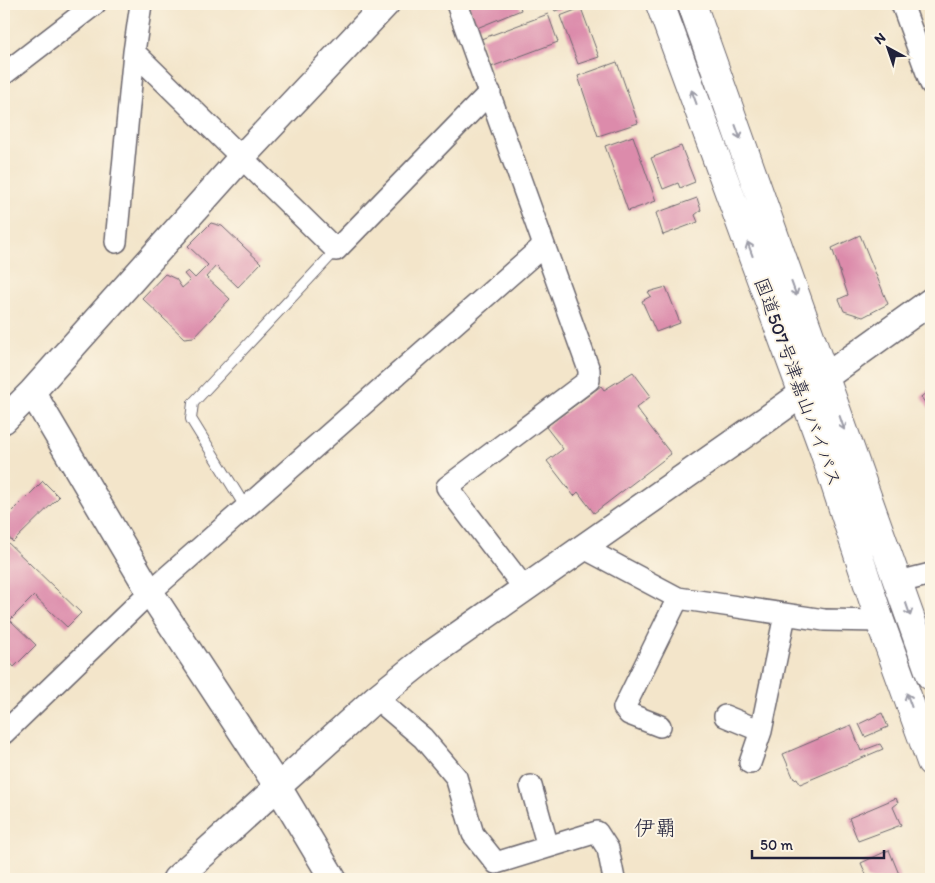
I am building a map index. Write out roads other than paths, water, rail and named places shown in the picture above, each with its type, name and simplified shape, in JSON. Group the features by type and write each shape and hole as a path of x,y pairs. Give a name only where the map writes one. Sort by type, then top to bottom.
{"highway":[{"name":"国道507号津嘉山バイパス","path":"660,4 855,541 880,621 931,762"},
{"name":"国道507号津嘉山バイパス","path":"692,4 931,676"}],"street":[{"path":"4,74 95,4"},
{"path":"116,242 134,52 141,4"},
{"path":"4,420 32,392 241,158 386,4"},
{"path":"458,4 589,370 589,380 447,487 525,589"},
{"path":"902,4 931,84"},
{"path":"134,52 336,250 490,92"},
{"path":"4,733 150,592 544,246"},
{"path":"176,879 376,698 431,654 584,548 931,301"},
{"path":"32,392 150,592 278,787 333,879"},
{"path":"584,548 678,598 824,620 880,621"},
{"path":"899,582 931,574"},
{"path":"660,726 630,714 624,708 678,598"},
{"path":"750,763 761,731 786,615"},
{"path":"376,698 423,738 456,777 473,834 496,863 597,832 608,849 614,879"},
{"path":"725,716 761,731"},
{"path":"531,786 548,847"}],"lane":[{"path":"246,508 191,419 193,404 336,250"}],"district":[{"name":"伊覇","path":"655,827"}]}
